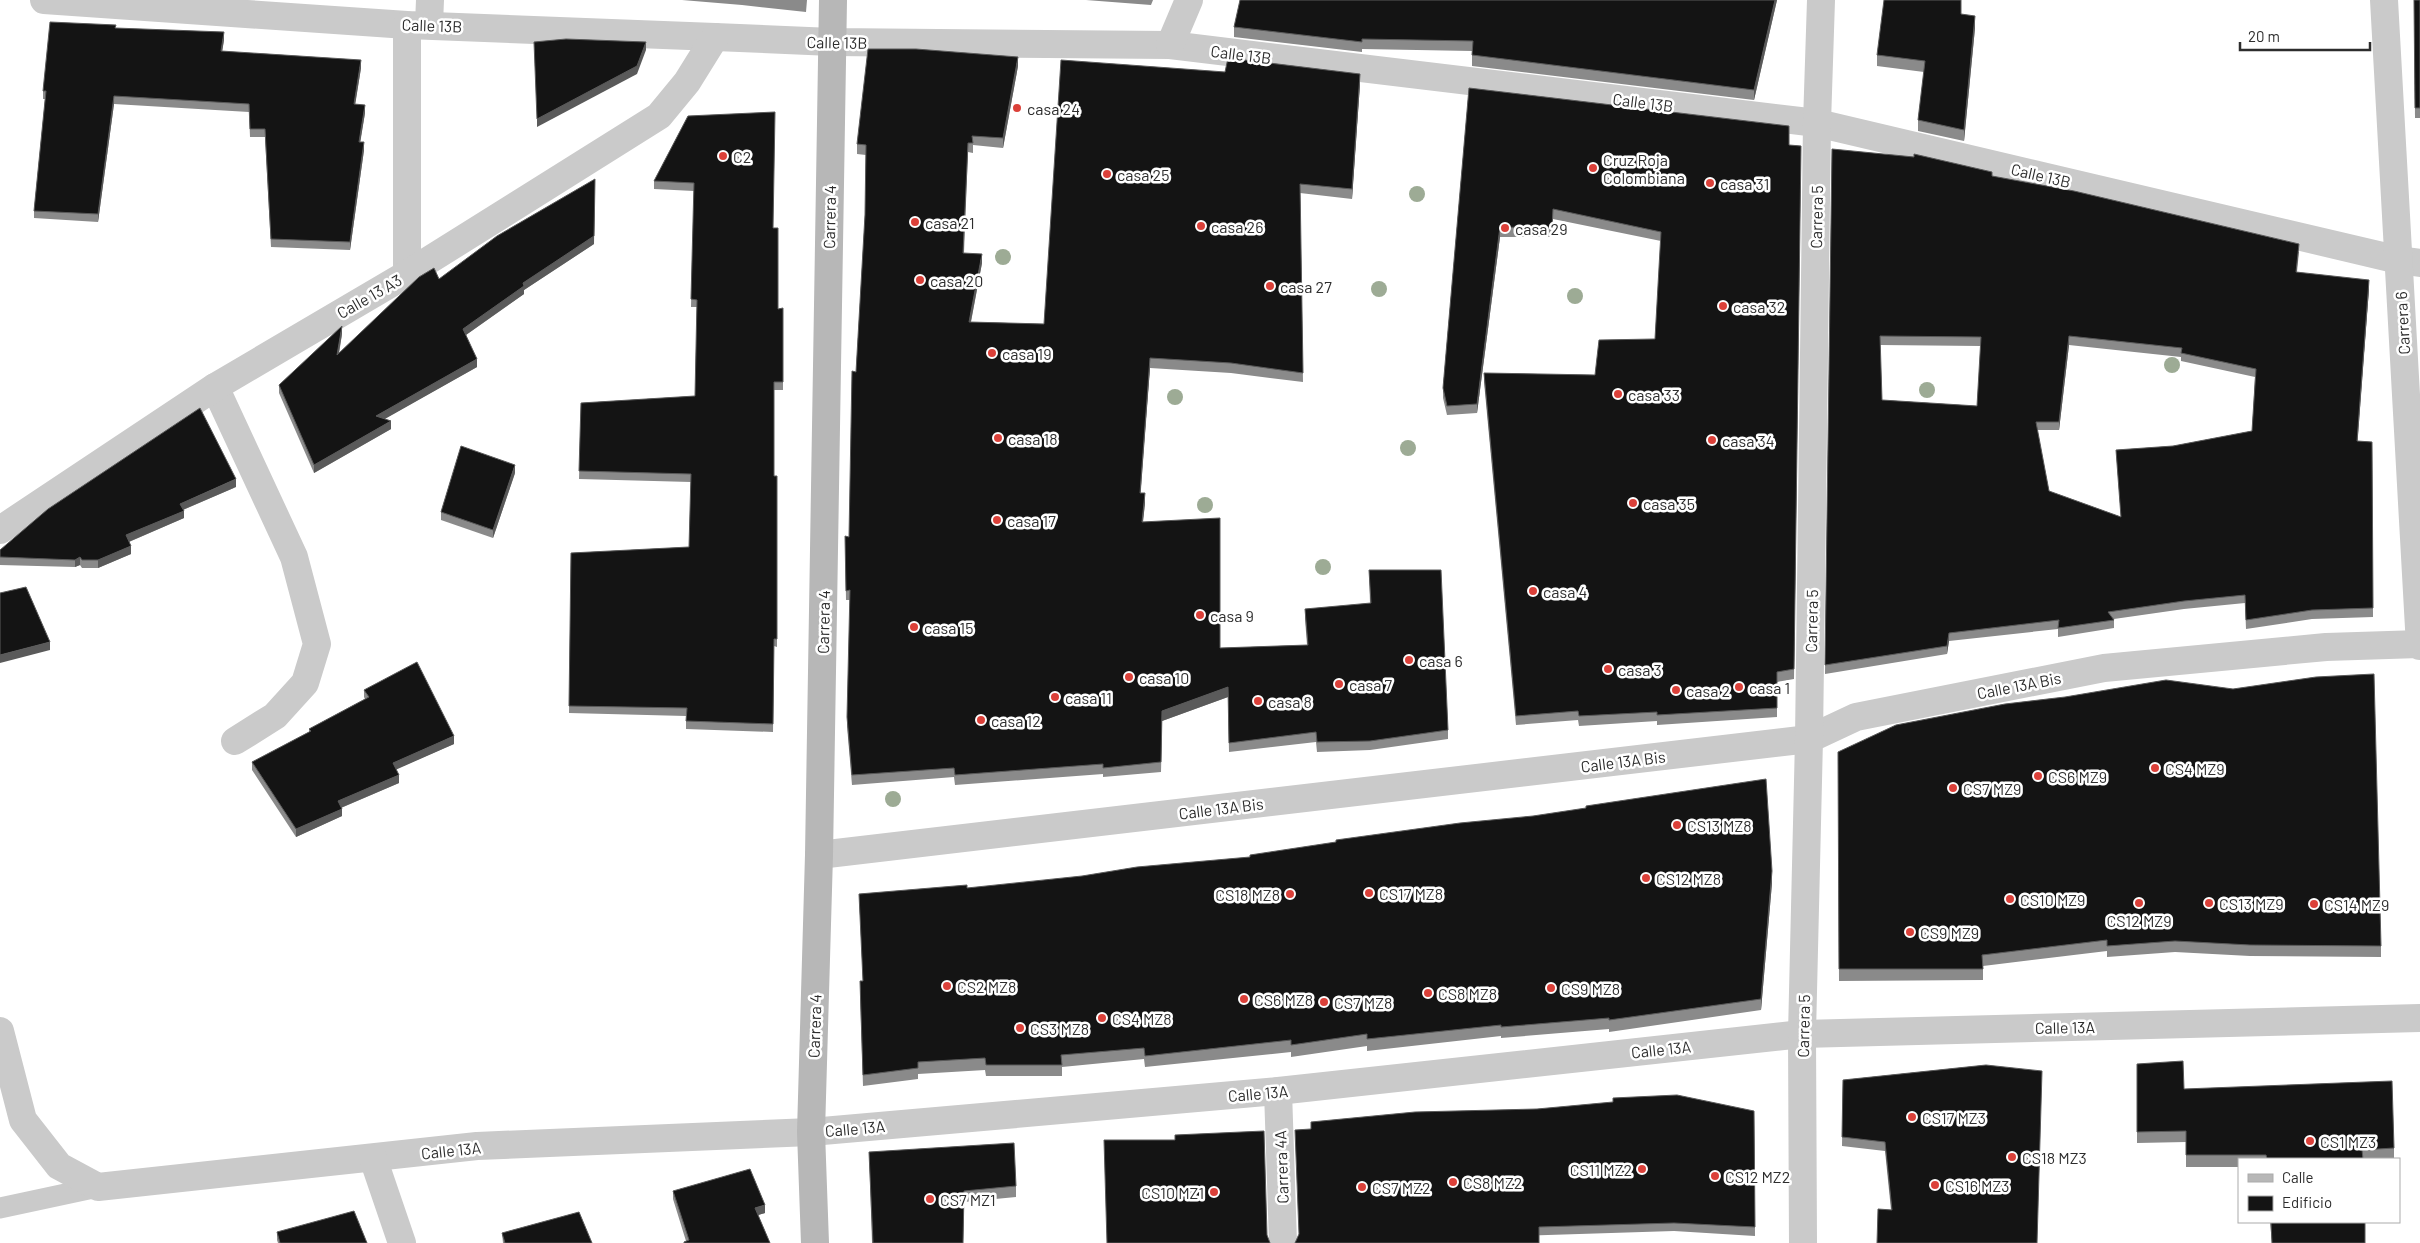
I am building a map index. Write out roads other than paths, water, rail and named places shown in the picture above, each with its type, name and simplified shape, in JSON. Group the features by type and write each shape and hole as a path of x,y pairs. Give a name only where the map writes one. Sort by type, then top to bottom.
{"main road":[{"name":"Carrera 4","path":"815,1243 811,1132 819,855 833,0"}],"street":[{"name":"Calle 13B","path":"44,0 422,16 715,37 832,42 1170,45 1817,123 2409,261"},
{"path":"1170,45 1188,0"},
{"name":"Carrera 5","path":"1803,1243 1802,1034 1809,739 1817,123 1822,0"},
{"name":"Carrera 6","path":"2384,0 2409,261 2420,645"},
{"path":"407,274 422,16"},
{"name":"Calle 13 A3","path":"0,530 215,386 407,274 659,116 687,82 715,37"},
{"path":"215,386 294,557 317,644 306,683 275,716 235,741"},
{"name":"Calle 13A Bis","path":"819,855 1809,739 1856,717 2104,668 2326,647 2420,645"},
{"name":"Calle 13A","path":"98,1187 477,1146 811,1132 1278,1091 1802,1034 2420,1018"},
{"path":"0,1031 23,1120 59,1166 98,1187"},
{"name":"Carrera 4A","path":"1278,1091 1283,1243"},
{"path":"373,1158 402,1243"}],"lane":[{"path":"0,1208 98,1187"}],"place":[{"name":"casa 24","path":"1017,108"},
{"name":"C2","path":"723,156"},
{"name":"Cruz Roja Colombiana","path":"1593,168"},
{"name":"casa 25","path":"1107,174"},
{"name":"casa 31","path":"1710,183"},
{"name":"casa 21","path":"915,222"},
{"name":"casa 26","path":"1201,226"},
{"name":"casa 29","path":"1505,228"},
{"name":"casa 20","path":"920,280"},
{"name":"casa 27","path":"1270,286"},
{"name":"casa 32","path":"1723,306"},
{"name":"casa 19","path":"992,353"},
{"name":"casa 33","path":"1618,394"},
{"name":"casa 18","path":"998,438"},
{"name":"casa 34","path":"1712,440"},
{"name":"casa 35","path":"1633,503"},
{"name":"casa 17","path":"997,520"},
{"name":"casa 4","path":"1533,591"},
{"name":"casa 9","path":"1200,615"},
{"name":"casa 15","path":"914,627"},
{"name":"casa 6","path":"1409,660"},
{"name":"casa 3","path":"1608,669"},
{"name":"casa 10","path":"1129,677"},
{"name":"casa 7","path":"1339,684"},
{"name":"casa 1","path":"1739,687"},
{"name":"casa 2","path":"1676,690"},
{"name":"casa 11","path":"1055,697"},
{"name":"casa 8","path":"1258,701"},
{"name":"casa 12","path":"981,720"},
{"name":"CS4 MZ9","path":"2155,768"},
{"name":"CS6 MZ9","path":"2038,776"},
{"name":"CS7 MZ9","path":"1953,788"},
{"name":"CS13 MZ8","path":"1677,825"},
{"name":"CS12 MZ8","path":"1646,878"},
{"name":"CS17 MZ8","path":"1369,893"},
{"name":"CS18 MZ8","path":"1290,894"},
{"name":"CS10 MZ9","path":"2010,899"},
{"name":"CS12 MZ9","path":"2139,903"},
{"name":"CS13 MZ9","path":"2209,903"},
{"name":"CS14 MZ9","path":"2314,904"},
{"name":"CS9 MZ9","path":"1910,932"},
{"name":"CS2 MZ8","path":"947,986"},
{"name":"CS9 MZ8","path":"1551,988"},
{"name":"CS8 MZ8","path":"1428,993"},
{"name":"CS6 MZ8","path":"1244,999"},
{"name":"CS7 MZ8","path":"1324,1002"},
{"name":"CS4 MZ8","path":"1102,1018"},
{"name":"CS3 MZ8","path":"1020,1028"},
{"name":"CS17 MZ3","path":"1912,1117"},
{"name":"CS1 MZ3","path":"2310,1141"},
{"name":"CS18 MZ3","path":"2012,1157"},
{"name":"CS11 MZ2","path":"1642,1169"},
{"name":"CS12 MZ2","path":"1715,1176"},
{"name":"CS8 MZ2","path":"1453,1182"},
{"name":"CS16 MZ3","path":"1935,1185"},
{"name":"CS7 MZ2","path":"1362,1187"},
{"name":"CS10 MZ1","path":"1214,1192"},
{"name":"CS7 MZ1","path":"930,1199"}]}
